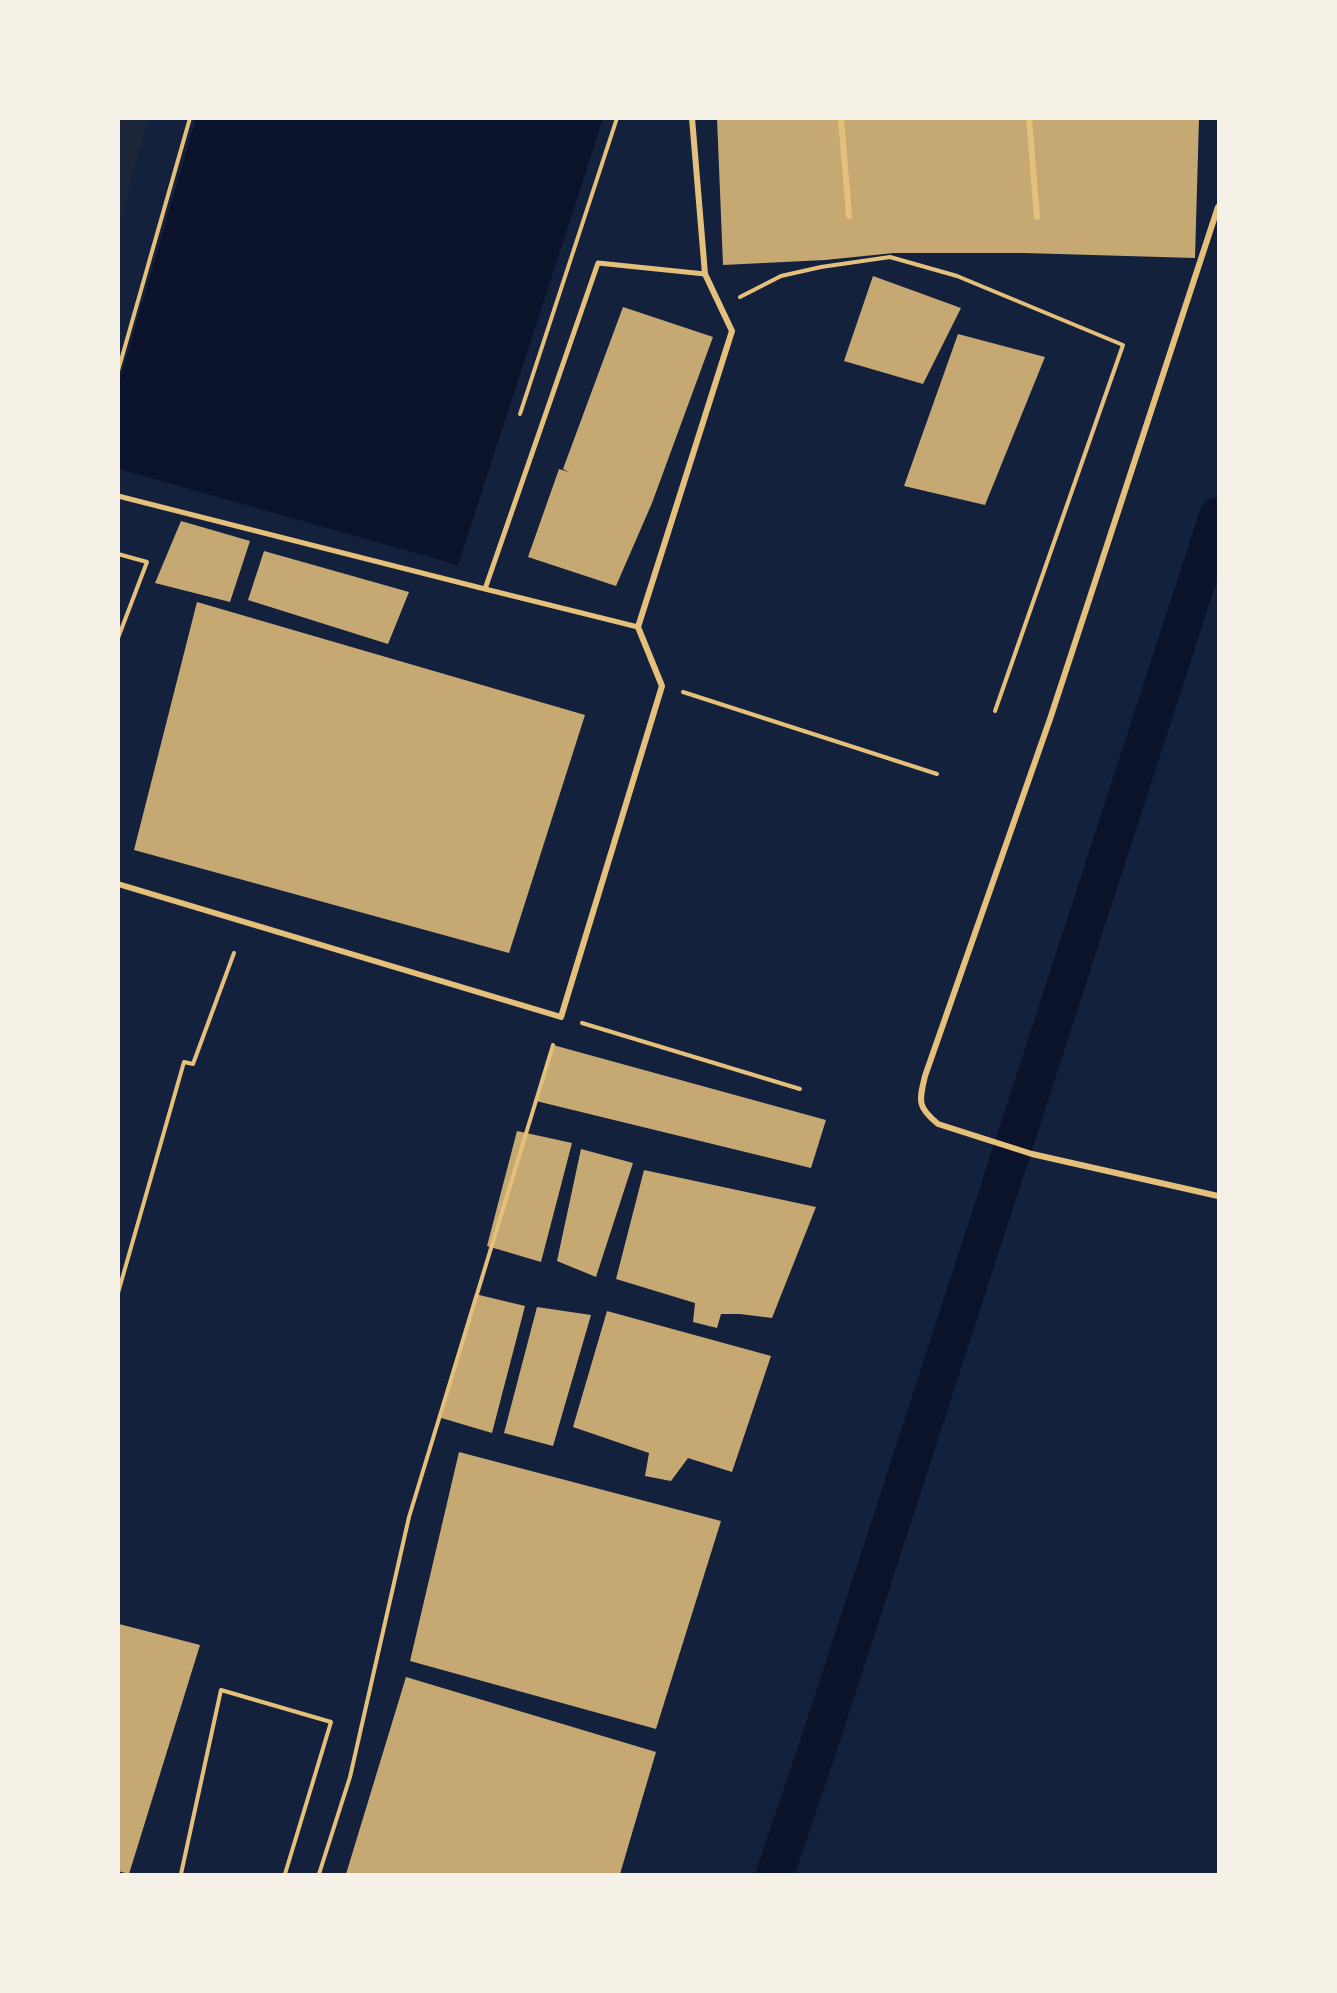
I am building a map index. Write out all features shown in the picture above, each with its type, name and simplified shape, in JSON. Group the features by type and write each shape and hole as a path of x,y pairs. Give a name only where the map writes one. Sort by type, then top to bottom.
{"street":[{"path":"118,884 561,1017 662,686 638,627 732,332 705,274 692,118"},
{"path":"841,118 849,216"},
{"path":"1029,118 1037,217"},
{"path":"1218,207 1050,719 925,1076 920,1100 925,1114 938,1124 1032,1154 1218,1196"},
{"path":"485,589 598,263 705,274"},
{"path":"118,496 638,627"}],"path":[{"path":"118,371 190,118"},
{"path":"516,425 617,118"},
{"path":"720,306 781,276 820,267 890,257 957,276 1123,345 995,711"},
{"path":"118,554 147,562 118,638"},
{"path":"662,686 937,774"},
{"path":"118,1293 184,1062 194,1064 234,953"},
{"path":"561,1017 800,1089"},
{"path":"319,1875 350,1777 409,1516 553,1045"},
{"path":"181,1875 221,1690 331,1722 285,1875"}],"shaded area":[{"path":"196,118 603,119 458,565 119,469 119,383"},
{"path":"118,119 148,119 119,227"}],"building":[{"path":"717,118 1199,118 1195,258 1024,253 894,253 825,260 723,265"},
{"path":"873,276 961,308 923,384 844,361"},
{"path":"623,307 713,337 652,503 616,586 528,557 559,469 569,472 563,469"},
{"path":"958,334 1045,357 985,505 904,486"},
{"path":"181,521 250,541 230,602 155,583"},
{"path":"264,551 409,592 388,644 248,600"},
{"path":"197,602 585,715 509,953 134,850"},
{"path":"553,1045 826,1120 811,1168 536,1101"},
{"path":"517,1131 572,1143 541,1262 487,1246"},
{"path":"581,1149 633,1163 596,1277 557,1261"},
{"path":"644,1170 816,1207 772,1318 721,1314 717,1328 693,1322 695,1303 616,1279"},
{"path":"475,1294 525,1306 492,1433 438,1417"},
{"path":"537,1307 591,1315 553,1446 504,1433"},
{"path":"607,1311 771,1356 732,1472 688,1458 671,1481 645,1476 649,1453 573,1427"},
{"path":"459,1452 721,1521 656,1729 410,1661"},
{"path":"119,1624 200,1645 129,1874 118,1871"},
{"path":"406,1677 656,1752 620,1874 346,1874"}],"waterway":[{"path":"775,1874 1218,516"}]}
